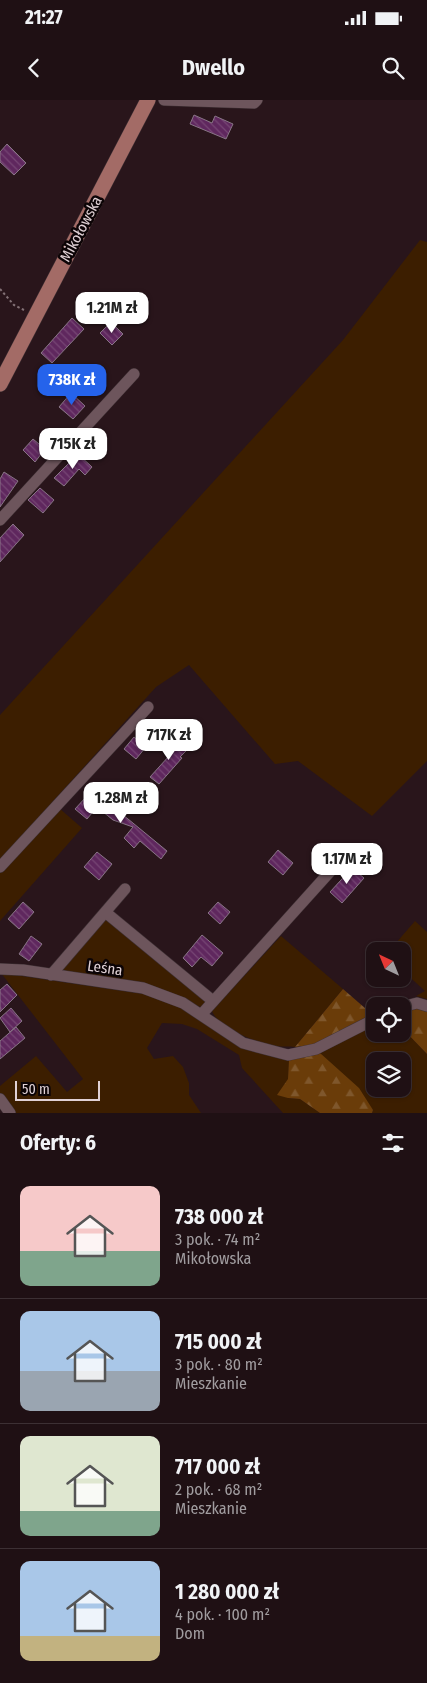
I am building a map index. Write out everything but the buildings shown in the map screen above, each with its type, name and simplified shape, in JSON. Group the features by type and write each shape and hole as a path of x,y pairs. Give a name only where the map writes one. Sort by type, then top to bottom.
{"main road":[{"name":"Mikołowska","path":"0,384 148,100"}],"street":[{"path":"164,100 254,103 256,100"},
{"path":"0,520 134,374"},
{"path":"0,867 148,707"},
{"path":"201,1015 336,865"},
{"path":"51,975 125,889"},
{"path":"110,916 213,1001"},
{"name":"Leśna","path":"0,969 23,970 143,988 183,1003 242,1044 288,1055 316,1049 366,1024"},
{"path":"411,1005 417,1003 427,1006"},
{"path":"0,1099 10,1113"}],"path":[{"path":"0,289 17,308 37,313"}],"shaded area":[{"path":"420,240 427,242 427,761 372,816 298,761 275,764 189,665 156,687 0,860 0,715 343,340"},
{"path":"59,808 82,828 0,921 0,873"},
{"path":"106,918 205,1001 206,1006 201,1007 60,971"},
{"path":"415,921 427,932 427,999 416,996 425,991 411,978 411,942 397,942"},
{"path":"281,936 343,989 295,1047 268,1044 240,1034 222,1024 212,1011"},
{"path":"1,973 144,994 178,1005 289,1060 288,1098 300,1099 320,1113 283,1113 242,1068 239,1055 197,1029 182,1024 162,1023 147,1048 154,1059 173,1056 183,1067 189,1083 189,1095 201,1113 15,1113 0,1094 0,1086 36,1056 67,1092 83,1079"},
{"path":"366,1029 366,1042 411,1042 411,1037 427,1054 427,1113 372,1113 373,1110 320,1053"}],"green space":[{"path":"343,989 366,1009 366,1018 312,1045 295,1047"},
{"path":"417,1008 427,1011 427,1054 411,1037 411,1010"},
{"path":"320,1053 359,1088 373,1110 372,1113 320,1113 300,1099 277,1095 288,1079 289,1060"}]}
